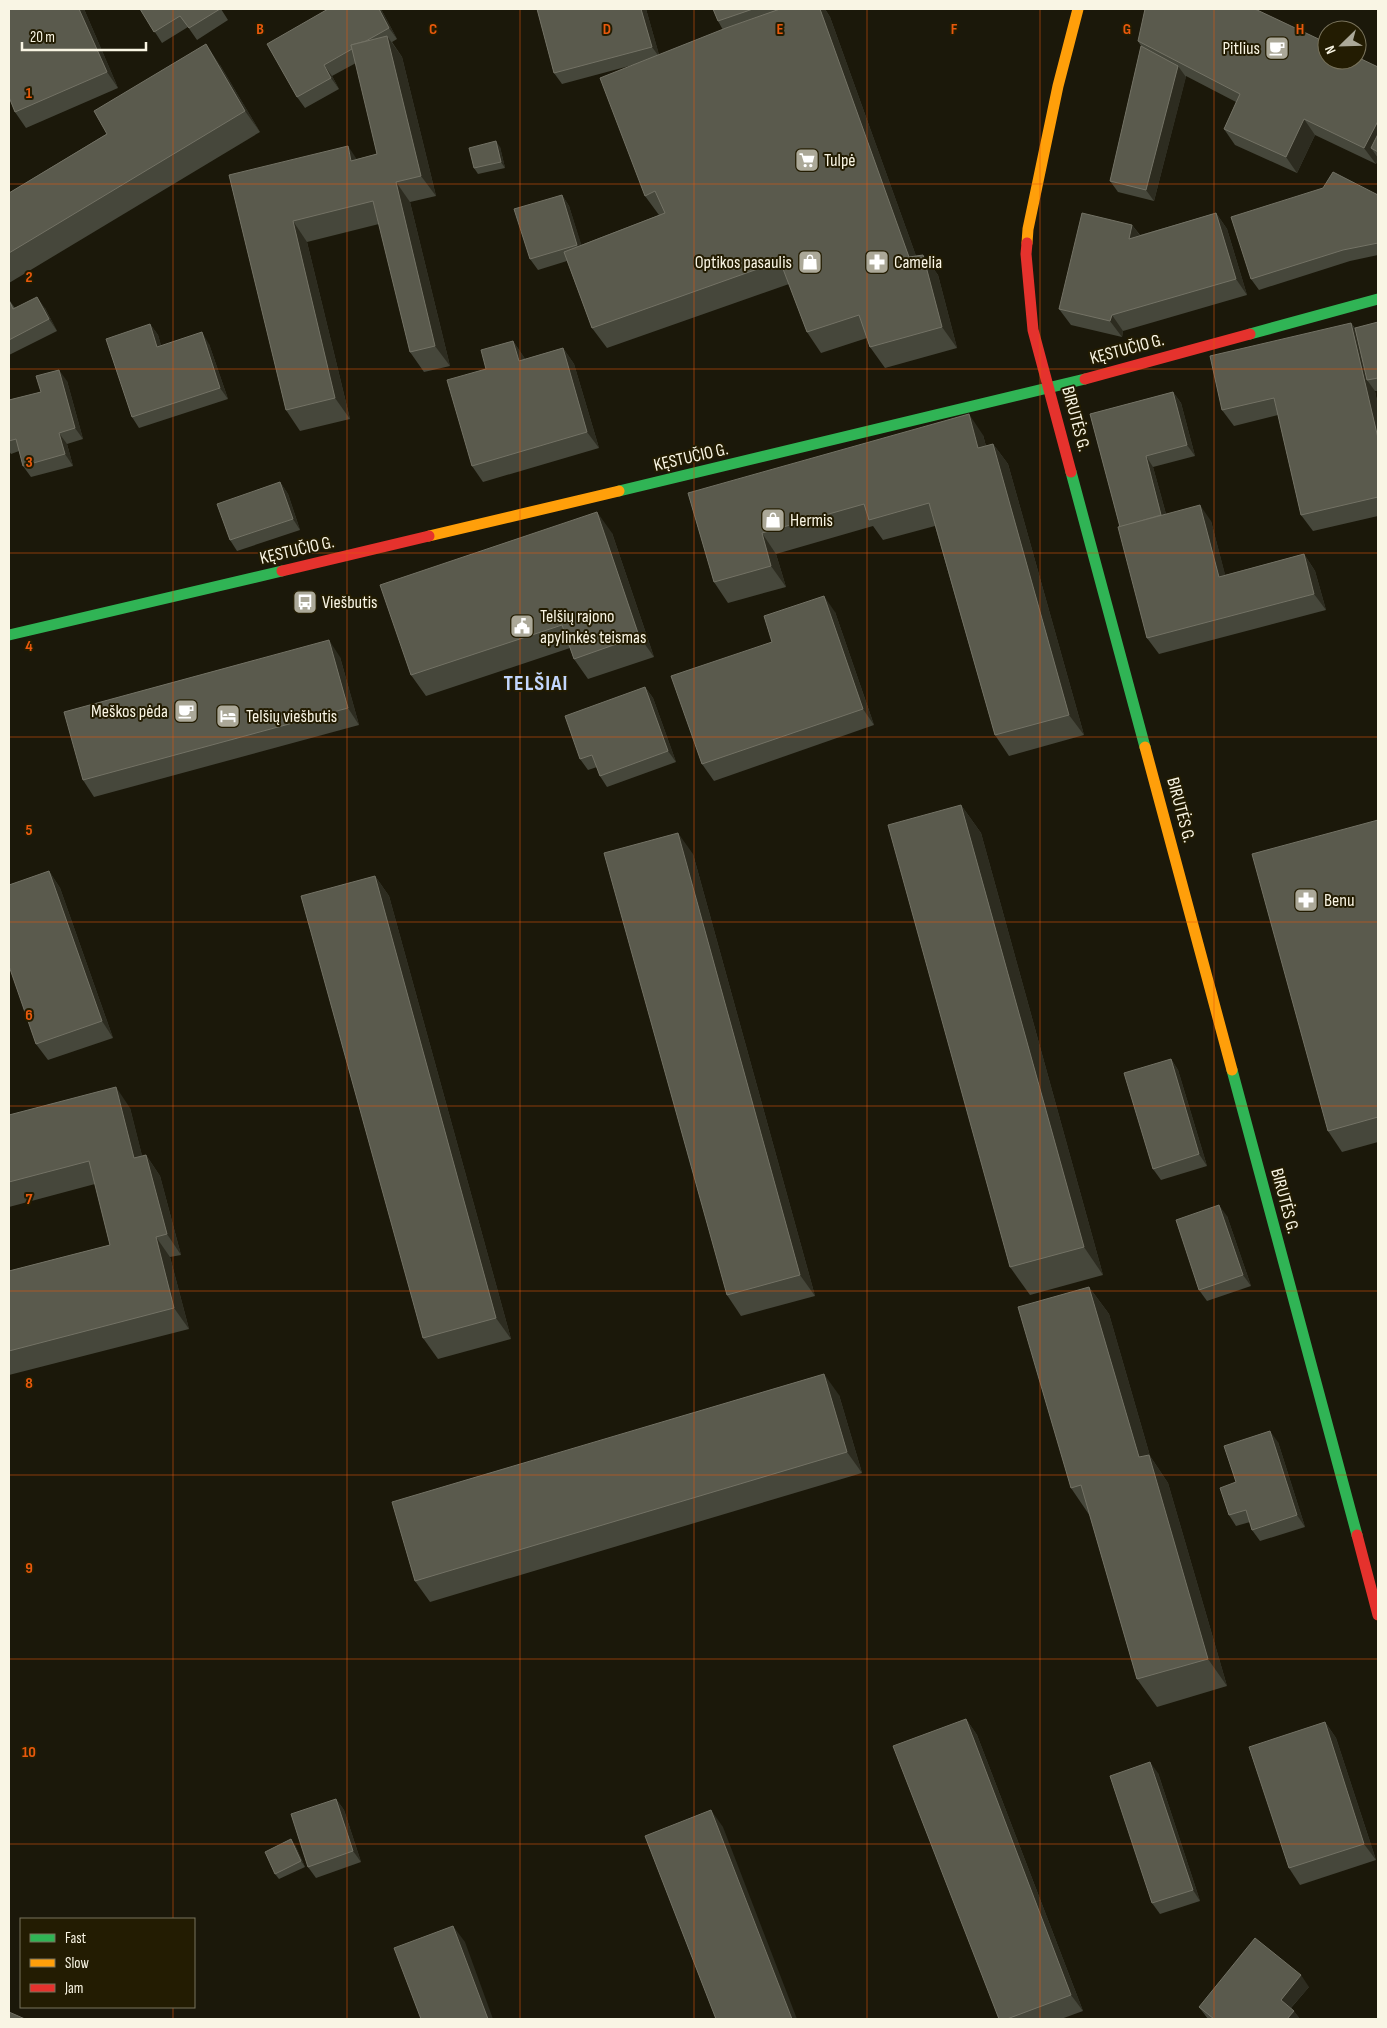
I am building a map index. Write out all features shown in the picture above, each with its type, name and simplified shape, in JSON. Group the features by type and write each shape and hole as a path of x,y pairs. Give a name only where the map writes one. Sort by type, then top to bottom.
{"street":[{"name":"BIRUTĖS G.","path":"1078,9 1058,86 1034,195 1026,254 1033,330 1378,1615"},
{"name":"KĘSTUČIO G.","path":"9,635 1050,389 1378,299"}],"building":[{"path":"9,9 79,9 107,72 15,112 9,97"},
{"path":"140,9 220,9 189,28 180,16 154,32"},
{"path":"328,9 379,9 389,28 366,41 351,45 352,49 324,65 331,78 297,97 267,44"},
{"path":"537,9 641,9 652,47 554,73"},
{"path":"713,9 753,9 718,21"},
{"path":"780,9 820,9 909,257 923,255 942,327 870,347 859,315 807,332 780,261 592,328 564,252 665,213 655,191 645,196 600,78 726,28"},
{"path":"1145,9 1255,9 1317,38 1317,70 1367,70 1367,62 1378,67 1378,121 1364,148 1304,119 1286,157 1224,129 1240,94 1138,41"},
{"path":"387,36 421,176 396,182 435,346 410,352 373,201 293,221 335,398 286,410 229,175 348,146 351,161 377,154 351,45"},
{"path":"206,44 245,111 9,253 9,193 107,134 94,111"},
{"path":"1141,46 1178,66 1146,190 1110,181"},
{"path":"1378,134 1378,152 1371,148"},
{"path":"496,141 501,162 474,168 469,148"},
{"path":"1333,172 1378,195 1378,243 1343,250 1251,279 1231,217 1323,188"},
{"path":"562,195 577,245 530,259 514,209"},
{"path":"1082,213 1132,225 1129,239 1216,213 1236,279 1112,315 1110,321 1059,309"},
{"path":"37,297 49,319 9,340 9,300 13,309"},
{"path":"1378,322 1378,378 1367,380 1355,328"},
{"path":"1351,323 1378,438 1378,497 1301,515 1274,398 1222,410 1210,356"},
{"path":"150,324 157,347 202,332 220,388 132,417 106,339"},
{"path":"513,341 519,361 563,348 587,432 472,466 447,380 486,369 481,350"},
{"path":"59,370 75,428 59,433 65,454 23,466 16,439 9,441 9,400 41,392 36,376"},
{"path":"1173,392 1187,445 1146,456 1161,515 1120,527 1090,414"},
{"path":"969,414 978,448 993,444 1069,715 995,735 929,503 869,520 864,504 762,533 771,566 714,582 688,493"},
{"path":"280,482 293,519 230,540 217,504"},
{"path":"1200,505 1219,577 1304,554 1314,594 1147,638 1118,527"},
{"name":"Telšių rajono apylinkės teismas","path":"597,512 639,636 574,659 562,625 411,675 380,585"},
{"path":"824,596 863,709 702,764 671,676 772,642 764,616"},
{"path":"329,640 348,708 83,780 64,712"},
{"path":"645,687 668,751 600,776 592,755 580,759 565,716"},
{"path":"961,805 1084,1247 1010,1267 888,825"},
{"path":"1378,820 1378,1117 1328,1131 1252,854"},
{"path":"678,833 800,1275 727,1295 604,853"},
{"path":"49,871 102,1021 36,1044 9,966 9,885"},
{"path":"375,876 496,1318 423,1338 301,896"},
{"path":"1171,1059 1199,1154 1153,1169 1124,1073"},
{"path":"116,1087 134,1158 146,1155 167,1234 156,1237 174,1308 9,1351 9,1271 110,1245 89,1161 9,1182 9,1115"},
{"path":"1219,1205 1243,1275 1199,1290 1176,1220"},
{"path":"1089,1287 1139,1457 1149,1455 1208,1659 1137,1679 1081,1485 1071,1488 1018,1307"},
{"path":"824,1374 847,1452 415,1581 392,1502"},
{"path":"1270,1431 1297,1515 1252,1530 1246,1510 1229,1515 1220,1488 1236,1482 1224,1446"},
{"path":"966,1719 1071,1995 1007,2019 999,2019 893,1746"},
{"path":"1325,1722 1364,1844 1289,1868 1249,1747"},
{"path":"1150,1762 1193,1890 1152,1903 1110,1776"},
{"path":"336,1799 353,1851 308,1867 291,1814"},
{"path":"711,1810 792,2019 716,2019 645,1836"},
{"path":"291,1839 301,1861 275,1874 265,1852"},
{"path":"453,1926 488,2019 421,2019 394,1948"},
{"path":"1255,1938 1301,1975 1281,2000 1294,2011 1287,2019 1214,2019 1199,2007"},
{"path":"9,2012 25,2019 9,2019"}],"traffic: fast":[{"path":"1250,334 1378,299"},
{"path":"619,491 1085,379"},
{"path":"1071,472 1145,747"},
{"path":"9,635 282,571"},
{"path":"1232,1070 1357,1535"}],"traffic: slow":[{"path":"1027,243 1028,229 1058,86 1078,9"},
{"path":"429,536 619,491"},
{"path":"1145,747 1232,1070"}],"traffic: jam":[{"path":"1027,243 1026,254 1033,330 1071,472"},
{"path":"1085,379 1250,334"},
{"path":"282,571 429,536"},
{"path":"1357,1535 1378,1615"}],"place":[{"name":"Pitlius","path":"1277,48"},
{"name":"Tulpė","path":"807,160"},
{"name":"Optikos pasaulis","path":"810,262"},
{"name":"Camelia","path":"877,262"},
{"name":"Hermis","path":"773,520"},
{"name":"Viešbutis","path":"305,602"},
{"name":"Telšių rajono apylinkės teismas","path":"522,626"},
{"name":"Meškos pėda","path":"186,711"},
{"name":"Telšių viešbutis","path":"228,716"},
{"name":"Benu","path":"1306,900"}],"district":[{"name":"TELŠIAI","path":"536,683"}]}
